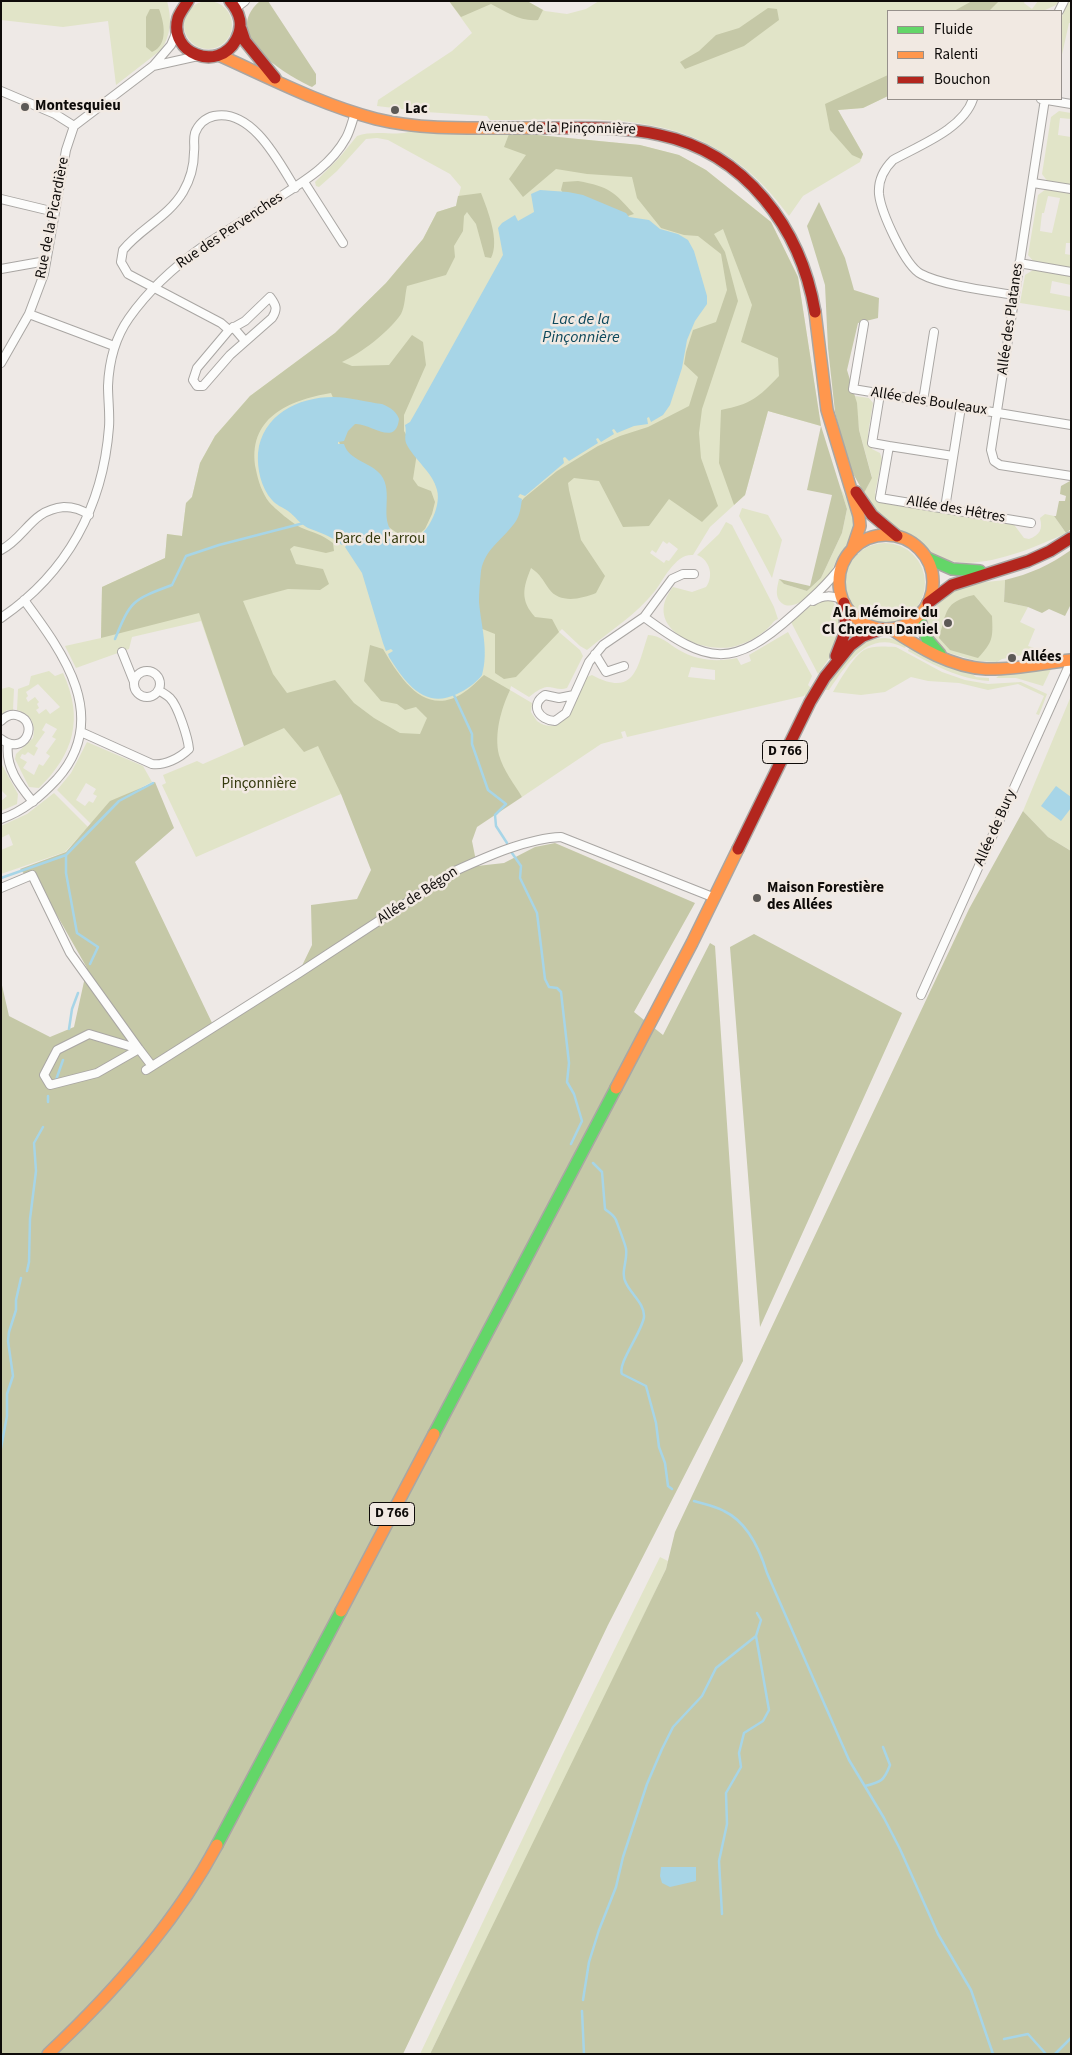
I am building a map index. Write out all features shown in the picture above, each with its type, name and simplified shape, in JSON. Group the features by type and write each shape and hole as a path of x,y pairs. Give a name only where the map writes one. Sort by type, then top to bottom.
{"main road":[{"path":"188,1 177,7 177,31 185,47 198,56 206,58 221,56 234,45 241,29"},
{"name":"Avenue de la Pinçonnière","path":"237,4 245,41 278,82"},
{"name":"Avenue de la Pinçonnière","path":"221,56 316,100 355,113 412,125 617,128 663,135 707,151 746,177 763,193 789,231 808,280 814,307 825,400 838,452 849,480 859,516 860,526 852,550"},
{"name":"Avenue de la Pinçonnière","path":"849,480 872,515 897,536"},
{"path":"897,536 880,535 864,540 852,550 842,565 839,583 843,601 850,613 860,621 870,626 887,629 931,653 967,666 986,669 1071,660"},
{"name":"D 766","path":"897,536 914,544 926,558 938,564 961,571 1000,569"},
{"name":"D 766","path":"48,2054 118,1984 172,1918 204,1870 715,898 803,716 829,672 844,652 858,638 910,622 918,616 928,603 952,585 1028,561 1050,551 1071,538"},
{"path":"926,558 933,585 928,603"},
{"name":"D 766","path":"829,672 846,630 843,601"},
{"path":"918,616 932,646 950,660"}],"street":[{"path":"1,91 55,114 74,126 153,66 171,46 177,31"},
{"path":"153,66 198,56"},
{"path":"972,100 966,114 952,127 893,160 887,167 880,184 879,195 904,258 920,274 942,281 1014,295"},
{"name":"Allée des Platanes","path":"1044,100 992,450 994,461 1000,465 1071,476"},
{"path":"1049,100 1071,104"},
{"name":"Rue des Pervenches","path":"1,618 43,583 62,561 79,536 89,515 103,470 107,447 110,426 108,385 114,346 128,319 172,271 203,247 318,172 345,139 355,113"},
{"path":"246,341 221,323 128,274 123,269 121,257 127,245 161,218 183,193 194,165 195,132 203,121 215,116 223,116 248,126 260,136 273,151 295,188"},
{"name":"Rue de la Picardière","path":"1,363 29,314 44,274 66,150 74,126"},
{"path":"304,182 343,243"},
{"path":"1033,183 1071,189"},
{"path":"1,199 55,212"},
{"path":"1,269 46,261"},
{"path":"1019,263 1071,272"},
{"path":"270,297 276,304 276,312 272,318 230,355 203,386 198,386 193,380 194,375 231,329 245,321 270,297"},
{"path":"29,314 114,346"},
{"name":"Allée des Bouleaux","path":"864,324 853,389 1071,424"},
{"path":"922,401 934,332"},
{"path":"880,394 872,443 953,456"},
{"path":"945,508 961,407"},
{"name":"Allée des Hêtres","path":"888,446 880,498 1031,523"},
{"path":"1,550 9,546 42,513 69,507 81,510 89,515"},
{"path":"644,617 674,639 702,652 737,653 764,640 832,579 842,565"},
{"path":"574,695 559,698 545,695 540,698 537,706 538,714 544,720 554,721 566,713 595,654 603,645 644,617 672,579 683,574 694,574"},
{"path":"800,608 830,595 843,601"},
{"path":"1,819 33,802 61,774 78,746 81,732 80,702 72,675 40,621 24,600"},
{"path":"122,652 136,692 143,697 152,697 160,691 161,682 156,674 147,670 138,674 134,682"},
{"path":"595,654 606,672 624,666"},
{"name":"Allée de Bury","path":"921,995 1071,660"},
{"path":"81,732 152,764 160,765 185,754 189,750 189,743 175,706 170,698 160,691"},
{"path":"1,721 6,716 14,714 22,717 28,724 29,733 25,740 17,745 5,742 9,766 33,802"},
{"name":"Allée de Bégon","path":"139,1049 149,1068 455,871 546,837 561,837 715,898"},
{"path":"1,888 32,875 70,953 139,1049"},
{"path":"89,1034 139,1049 97,1073 50,1085 44,1075 57,1050 89,1034"}],"green space":[{"path":"1,1 167,1 170,14 169,33 161,50 116,85 108,21 63,27 1,20"},
{"path":"203,1 213,1 222,5 228,11 231,16 231,34 222,45 213,49 203,49 194,45 188,39 184,30 184,20 188,11 194,5"},
{"path":"260,1 268,1 316,74 316,84 312,87 273,63 260,52 251,40 247,27 249,14"},
{"path":"449,1 527,1 545,11 567,14 586,9 599,1 1025,1 1024,3 1032,9 1038,1 1059,1 1056,5 1045,10 887,10 887,96 863,108 838,110 863,154 860,162 803,196 789,216 758,180 725,154 691,136 655,126 617,121 577,119 490,120 487,116 426,112 377,106 378,100 452,51 472,33"},
{"path":"449,1 527,1 543,10 538,20 532,20 514,16 491,4 461,17"},
{"path":"972,1 999,1 990,10 956,10"},
{"path":"1068,1 1071,1 1071,23 1069,23 1062,54 1062,16"},
{"path":"768,8 777,9 779,20 744,46 685,69 680,62 699,51 716,35 739,28"},
{"path":"150,9 159,9 164,33 161,44 152,52 146,47 146,17"},
{"path":"887,75 887,96 863,108 838,110 863,154 861,159 852,155 830,130 825,104"},
{"path":"1059,111 1071,113 1071,119 1060,118 1058,135 1071,137 1071,186 1048,182 1042,174 1051,117"},
{"name":"Parc de l'arrou","path":"410,131 527,134 640,145 679,155 706,170 771,222 798,277 821,426 768,411 745,495 710,527 693,555 687,555 676,562 640,608 587,650 562,629 559,632 580,650 583,656 567,688 544,688 529,697 511,686 510,690 532,703 531,712 537,721 547,726 555,725 569,713 587,677 592,675 617,683 626,681 632,676 641,658 648,635 660,638 686,654 715,660 737,658 741,665 751,661 749,655 788,632 812,676 808,685 811,688 805,698 805,694 804,696 627,737 625,731 621,732 623,738 601,744 522,797 519,793 436,756 341,794 196,857 162,785 166,783 163,775 197,761 203,764 244,746 201,621 132,637 129,649 76,668 65,646 101,638 102,587 165,558 167,534 182,536 186,503 192,497 200,463 215,436 250,396 335,333 386,283 423,239 437,212 456,206 461,187 450,174 388,140 377,138 366,139 337,171 319,187 316,186 315,182 339,158 357,136 371,133 406,133","holes":["663,541 667,544 669,542 678,549 669,561 666,560 664,563 650,553 652,550 656,553","691,667 715,670 715,680 688,677"]},
{"path":"509,134 527,134 640,145 679,155 706,170 771,222 798,277 821,426 768,411 745,495 734,505 719,463 721,410 753,399 779,376 778,358 741,342 752,305 723,229 714,234 725,252 738,301 702,409 699,433 701,458 718,506 702,522 669,499 649,526 623,527 599,481 574,478 568,483 581,540 605,576 596,593 571,599 554,594 531,568 524,594 527,605 535,617 552,619 559,632 516,677 504,679 495,673 495,634 480,628 475,599 480,563 501,525 524,498 557,471 598,446 620,436 648,427 689,406 698,377 684,364 693,330 716,322 727,290 721,254 698,236 684,235 661,228 637,198 632,177 587,174 556,169 523,197 509,179 526,155 504,147"},
{"path":"578,181 597,185 610,191 634,214 622,218 565,196 561,190 563,182"},
{"path":"1046,189 1071,193 1071,243 1066,243 1065,254 1071,255 1071,269 1034,262 1028,255 1038,195","holes":["1048,196 1060,198 1052,233 1040,231 1042,213 1044,213"]},
{"path":"481,193 490,217 494,235 491,258 485,257 476,224 467,212 464,216 463,231 454,246 455,257 446,275 407,286 402,311 396,321 357,354 342,362 352,366 389,365 412,335 423,342 426,365 404,415 404,431 417,453 413,479 418,486 431,491 435,502 425,529 418,535 408,537 397,533 373,516 343,453 336,433 337,407 331,393 300,401 274,415 264,425 258,437 255,452 256,470 264,495 275,508 298,526 333,543 334,551 326,553 294,546 290,549 296,564 323,569 329,584 320,590 288,589 243,601 273,674 287,693 335,680 354,703 374,718 400,733 420,734 427,718 416,707 405,710 397,704 381,701 364,681 370,645 383,649 397,672 415,691 425,698 437,701 449,699 466,691 484,675 510,690 499,722 497,739 499,755 503,766 522,797 477,827 472,841 477,866 504,863 535,847 555,843 695,903 634,1012 663,1035 710,943 715,946 743,1361 608,1625 403,2054 1,2054 1,981 9,1016 50,1037 74,1027 87,968 50,903 20,869 66,852 110,801 155,782 174,828 135,862 214,1027 299,972 312,945 311,905 357,899 371,870 341,794 318,746 304,752 284,728 244,746 199,613 101,638 102,587 165,558 167,534 182,536 186,503 192,497 200,463 215,436 250,396 335,333 386,283 423,239 437,212 456,206 458,196"},
{"path":"819,202 845,258 854,290 879,298 878,318 858,323 847,370 857,403 859,430 872,478 864,493 847,463 835,412 828,348 825,285 807,226"},
{"path":"1033,270 1071,276 1071,285 1052,281 1050,293 1071,297 1071,311 1020,303 1025,275"},
{"path":"855,396 869,398 873,403 868,434 872,449 880,453 882,459 875,493 884,503 1012,522 1024,538 1029,539 1036,536 1040,531 1040,518 1045,514 1054,516 1066,533 1005,557 971,563 955,562 941,558 914,538 885,524 872,510 864,493 872,477 859,430"},
{"path":"821,426 847,509 842,533 821,578 807,591 784,584 779,579 810,586 832,495 807,490"},
{"path":"1070,481 1071,529 1066,533 1054,516 1056,516 1059,501 1065,501 1066,496 1060,494 1061,486"},
{"path":"840,487 853,514 854,531 852,537 838,556 830,575 816,591 795,604 789,606 783,604 777,596 779,579 784,584 807,591 821,578 842,533 847,509"},
{"path":"742,508 768,515 782,540 772,578 739,516"},
{"path":"726,522 732,525 774,607 778,619 762,633 747,642 732,647 718,648 704,646 678,634 669,625 664,614 665,601 673,587 692,592 706,587 710,578 708,564 697,555 719,534"},
{"path":"885,543 900,546 913,555 922,568 925,583 922,598 913,611 900,620 885,623 870,620 857,611 848,598 845,583 848,568 857,555 870,546"},
{"path":"1071,550 1071,604 1065,616 1049,609 1042,613 1028,607 1004,602 1005,580 1040,568"},
{"path":"1005,580 1004,602 1028,607 1020,622 1035,629 1028,646 1050,653 1028,658 1023,655 1002,659 997,662 977,661 949,653 935,644 926,626 927,619 944,596 968,584"},
{"path":"974,595 992,616 991,639 987,648 978,658 950,650 939,638 948,609 957,601"},
{"path":"831,598 839,619 840,628 831,656 818,674 791,622 818,600"},
{"path":"885,638 907,644 905,648 892,643 880,642 869,646 851,660 829,690 824,690 841,662 854,648 863,643"},
{"path":"910,646 940,663 971,673 976,677 989,678 989,681 967,677 937,666 908,651"},
{"path":"875,647 896,647 942,672 965,680 988,684 1021,682 1047,694 1039,715 1036,714 1044,696 1018,684 988,690 959,683 928,681 911,677 885,692 861,695 833,692 851,663 864,650"},
{"path":"1052,667 1043,686 1016,678 996,678 1001,674"},
{"path":"49,671 55,676 63,673 73,705 74,720 68,749 51,775 39,788 29,787 15,759 16,754 33,738 34,728 31,720 26,714 17,710 18,689 29,685 31,676","holes":["38,684 60,707 50,714 46,709 39,714 36,710 39,708 37,704 39,702 35,697 28,702 26,698 28,696 26,692","46,723 57,729 52,737 56,739 46,753 50,756 43,766 39,764 34,775 23,768 27,762 20,758 22,754 25,755 28,752 34,756 38,748 35,746 45,732 42,730"]},
{"path":"9,687 14,689 13,710 7,710 1,715 1,689"},
{"path":"1071,696 1071,851 1048,837 1023,811"},
{"path":"87,742 143,766 152,782 125,796 91,824 57,790 71,773","holes":["86,783 96,789 93,794 97,796 93,803 89,801 85,806 76,800"]},
{"path":"1,763 18,794 17,804 1,811 1,801 7,796 1,790"},
{"path":"54,793 88,827 65,852 1,874 1,850 13,845 9,834 1,838 1,826 27,814"},
{"path":"1023,811 1048,837 1071,851 1071,2054 430,2054 666,1569 675,1532 969,909"},
{"path":"754,934 902,1013 760,1327 730,947"},
{"path":"660,1557 668,1561 666,1569 482,1953 475,1962 430,2054 420,2054 562,1756"}],"water":[{"name":"Lac de la Pinçonnière","path":"540,190 583,195 626,213 629,217 649,220 660,229 678,234 688,240 694,251 707,296 707,304 695,321 687,340 682,368 670,405 663,415 651,422 649,417 647,418 648,424 634,426 617,433 614,429 612,430 614,434 601,442 598,438 596,439 598,443 569,461 565,457 563,458 564,463 525,496 520,494 518,497 522,499 517,519 486,556 481,571 479,602 485,656 482,675 467,688 445,698 425,696 409,684 389,657 388,654 393,651 391,649 386,651 362,573 345,547 348,543 346,542 342,545 330,537 308,528 274,502 265,490 261,478 258,453 266,428 274,419 284,411 307,400 333,397 382,404 388,407 395,412 399,419 397,427 393,432 381,432 361,424 355,424 348,431 344,441 338,442 338,444 344,444 350,454 372,467 381,475 386,489 387,520 393,533 402,539 411,540 419,536 426,529 436,509 437,490 432,477 406,443 405,425 410,422 503,255 498,228 502,223 515,215 518,221 534,212 531,194"},
{"path":"1056,786 1071,797 1071,808 1061,821 1041,806"},
{"path":"661,1867 696,1867 696,1881 670,1887 662,1883 660,1876"}],"waterway":[{"path":"115,639 125,616 134,603 148,594 172,585 186,556 219,545 304,523"},
{"path":"453,693 472,734 472,744 488,790 506,804 495,815 496,826 507,843"},
{"path":"1,878 66,855 119,801 153,783"},
{"path":"512,853 521,866 520,878 537,913 545,979 549,987 557,988 561,992 569,1063 567,1082 574,1094 582,1121 571,1144"},
{"path":"66,855 66,873 77,933 98,947 90,964"},
{"path":"69,1029 72,1009 78,993"},
{"path":"56,1080 63,1060"},
{"path":"48,1096 48,1102"},
{"path":"27,1271 30,1219 36,1171 34,1143 43,1127"},
{"path":"593,1163 602,1172 605,1209 615,1218 626,1247 624,1279 644,1312 639,1331 623,1363 622,1374 646,1386 656,1423 659,1447 665,1463 668,1486 672,1489"},
{"path":"1,1448 7,1416 7,1394 13,1376 8,1341 9,1332 16,1310 16,1300 21,1278"},
{"path":"694,1501 724,1511 739,1522 752,1537 849,1760 884,1818 938,1934 971,1990 993,2054"},
{"path":"722,1914 719,1861 727,1824 726,1793 741,1767 739,1753 744,1733 763,1721 769,1710 756,1636 761,1620 757,1613"},
{"path":"583,2000 589,1962 599,1930 616,1887 623,1857 647,1784 662,1749 673,1727 702,1696 716,1668 756,1636"},
{"path":"865,1786 884,1778 888,1770 890,1765 883,1747"},
{"path":"582,2011 584,2054"},
{"path":"1004,2039 1028,2034 1046,2054"},
{"path":"1055,2054 1071,2038"}],"traffic: fast":[{"path":"927,558 952,569 980,571"},
{"path":"918,616 927,639 940,654"},
{"path":"434,1434 616,1088"},
{"path":"217,1845 341,1611"}],"traffic: slow":[{"path":"221,56 317,99 376,119 417,126 542,128"},
{"path":"815,312 827,410 859,516 860,526 852,550"},
{"path":"886,535 904,539 919,549 929,564 933,582 929,600 919,615 904,625 886,629 868,625 853,615 843,600 839,582 843,564 853,549 868,539 886,535"},
{"path":"891,629 913,643 960,665 986,669 1029,666 1071,660"},
{"path":"616,1088 692,943 738,849"},
{"path":"341,1611 434,1434"},
{"path":"48,2054 96,2007 141,1956 182,1902 217,1845"}],"traffic: jam":[{"path":"188,1 178,18 177,30 180,41 187,49 207,57 218,55 228,50 236,40 240,29 240,19 230,1"},
{"path":"241,29 245,41 275,78"},
{"path":"542,128 601,128 645,132 690,144 718,158 743,177 764,199 782,224 797,251 808,281 815,312"},
{"path":"856,492 872,515 897,536"},
{"path":"928,603 952,585 1028,561 1050,551 1071,538"},
{"path":"836,656 846,630 844,603"},
{"path":"738,849 810,702 825,677 850,646 863,636 882,629"}],"place":[{"name":"Montesquieu","path":"25,107"},
{"name":"Lac","path":"395,110"},
{"name":"A la Mémoire du Cl Chereau Daniel","path":"948,623"},
{"name":"Allées","path":"1012,658"},
{"name":"Maison Forestière des Allées","path":"757,898"}],"park label":[{"name":"Pinçonnière","path":"259,785"}]}
